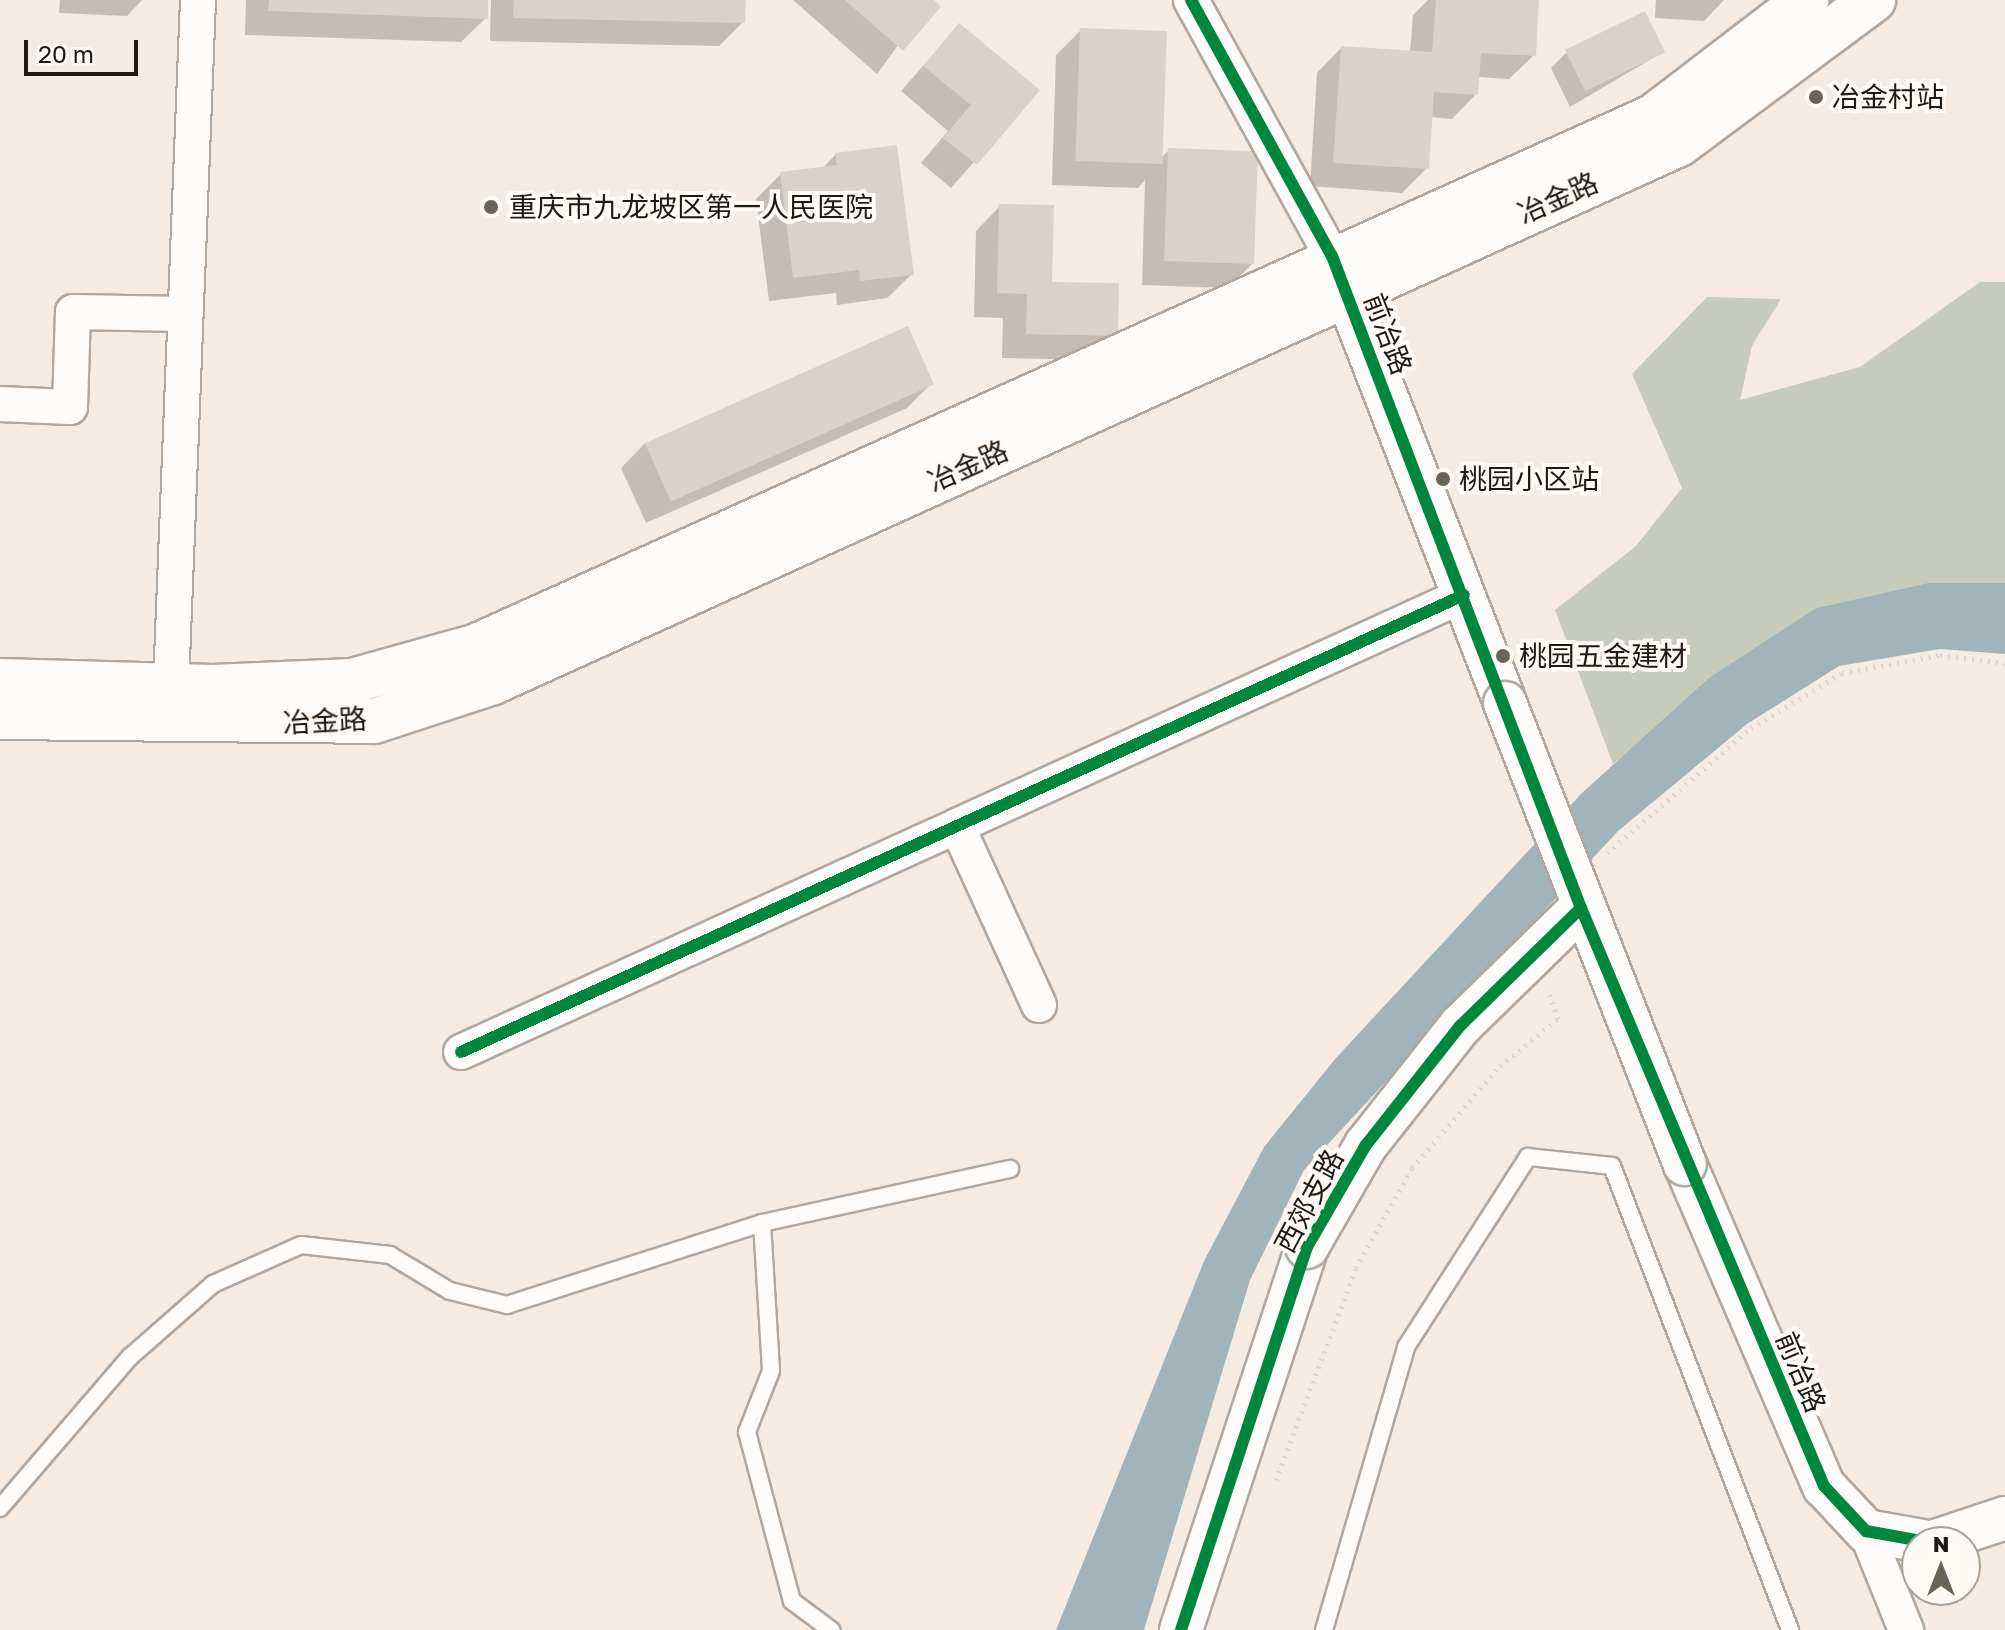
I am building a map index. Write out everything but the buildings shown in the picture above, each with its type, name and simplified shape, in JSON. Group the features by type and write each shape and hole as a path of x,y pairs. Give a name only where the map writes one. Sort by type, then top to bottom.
{"main road":[{"name":"冶金路","path":"0,681 170,704 374,721 493,682 1339,275 1653,117 1806,0"},
{"name":"冶金路","path":"1339,275 1679,144 1873,0"},
{"name":"冶金路","path":"0,717 170,704"}],"street":[{"path":"170,704 198,0"},
{"name":"前冶路","path":"1191,0 1339,275 1464,595 1581,908 1685,1164 1824,1486 1866,1531"},
{"path":"0,404 70,407 73,312 185,314"},
{"path":"461,1052 1464,595"},
{"path":"957,826 1039,1005"},
{"name":"西郊支路","path":"1181,1630 1307,1247 1366,1145 1451,1038 1581,908"},
{"path":"1980,1526 2005,1518"},
{"path":"1866,1531 1901,1537"},
{"path":"1866,1531 1906,1630"}],"lane":[{"path":"1324,1630 1406,1347 1528,1157 1612,1166 1790,1630"},
{"path":"0,1508 130,1357 201,1294 301,1245 390,1255 450,1291 507,1305 762,1223 1010,1169"},
{"path":"762,1223 771,1371 747,1432 792,1601 831,1630"}],"path":[{"path":"1603,858 1751,728 1842,673 1940,655 2005,663"},
{"path":"1275,1485 1356,1268 1412,1168 1500,1066 1558,1019 1544,977"}],"green space":[{"path":"1980,282 2005,282 2005,583 1928,583 1816,608 1613,764 1555,610 1636,546 1682,488 1632,374 1707,297 1781,299 1752,346 1740,400 1860,367"}],"shaded area":[{"path":"1928,583 2005,583 2005,654 1940,649 1839,666 1747,724 1618,831 1304,1170 1250,1280 1144,1630 1056,1630 1204,1261 1264,1147 1336,1058 1582,793 1709,678 1816,608"}],"cycle path":[{"path":"1191,0 1332,256 1581,908 1824,1486 1866,1531 1901,1537"},
{"path":"461,1052 1464,595"},
{"path":"1181,1630 1307,1247 1366,1145 1460,1026 1581,908"}],"place":[{"name":"冶金村站","path":"1816,97"},
{"name":"重庆市九龙坡区第一人民医院","path":"491,207"},
{"name":"桃园小区站","path":"1443,479"},
{"name":"桃园五金建材","path":"1503,656"}]}
